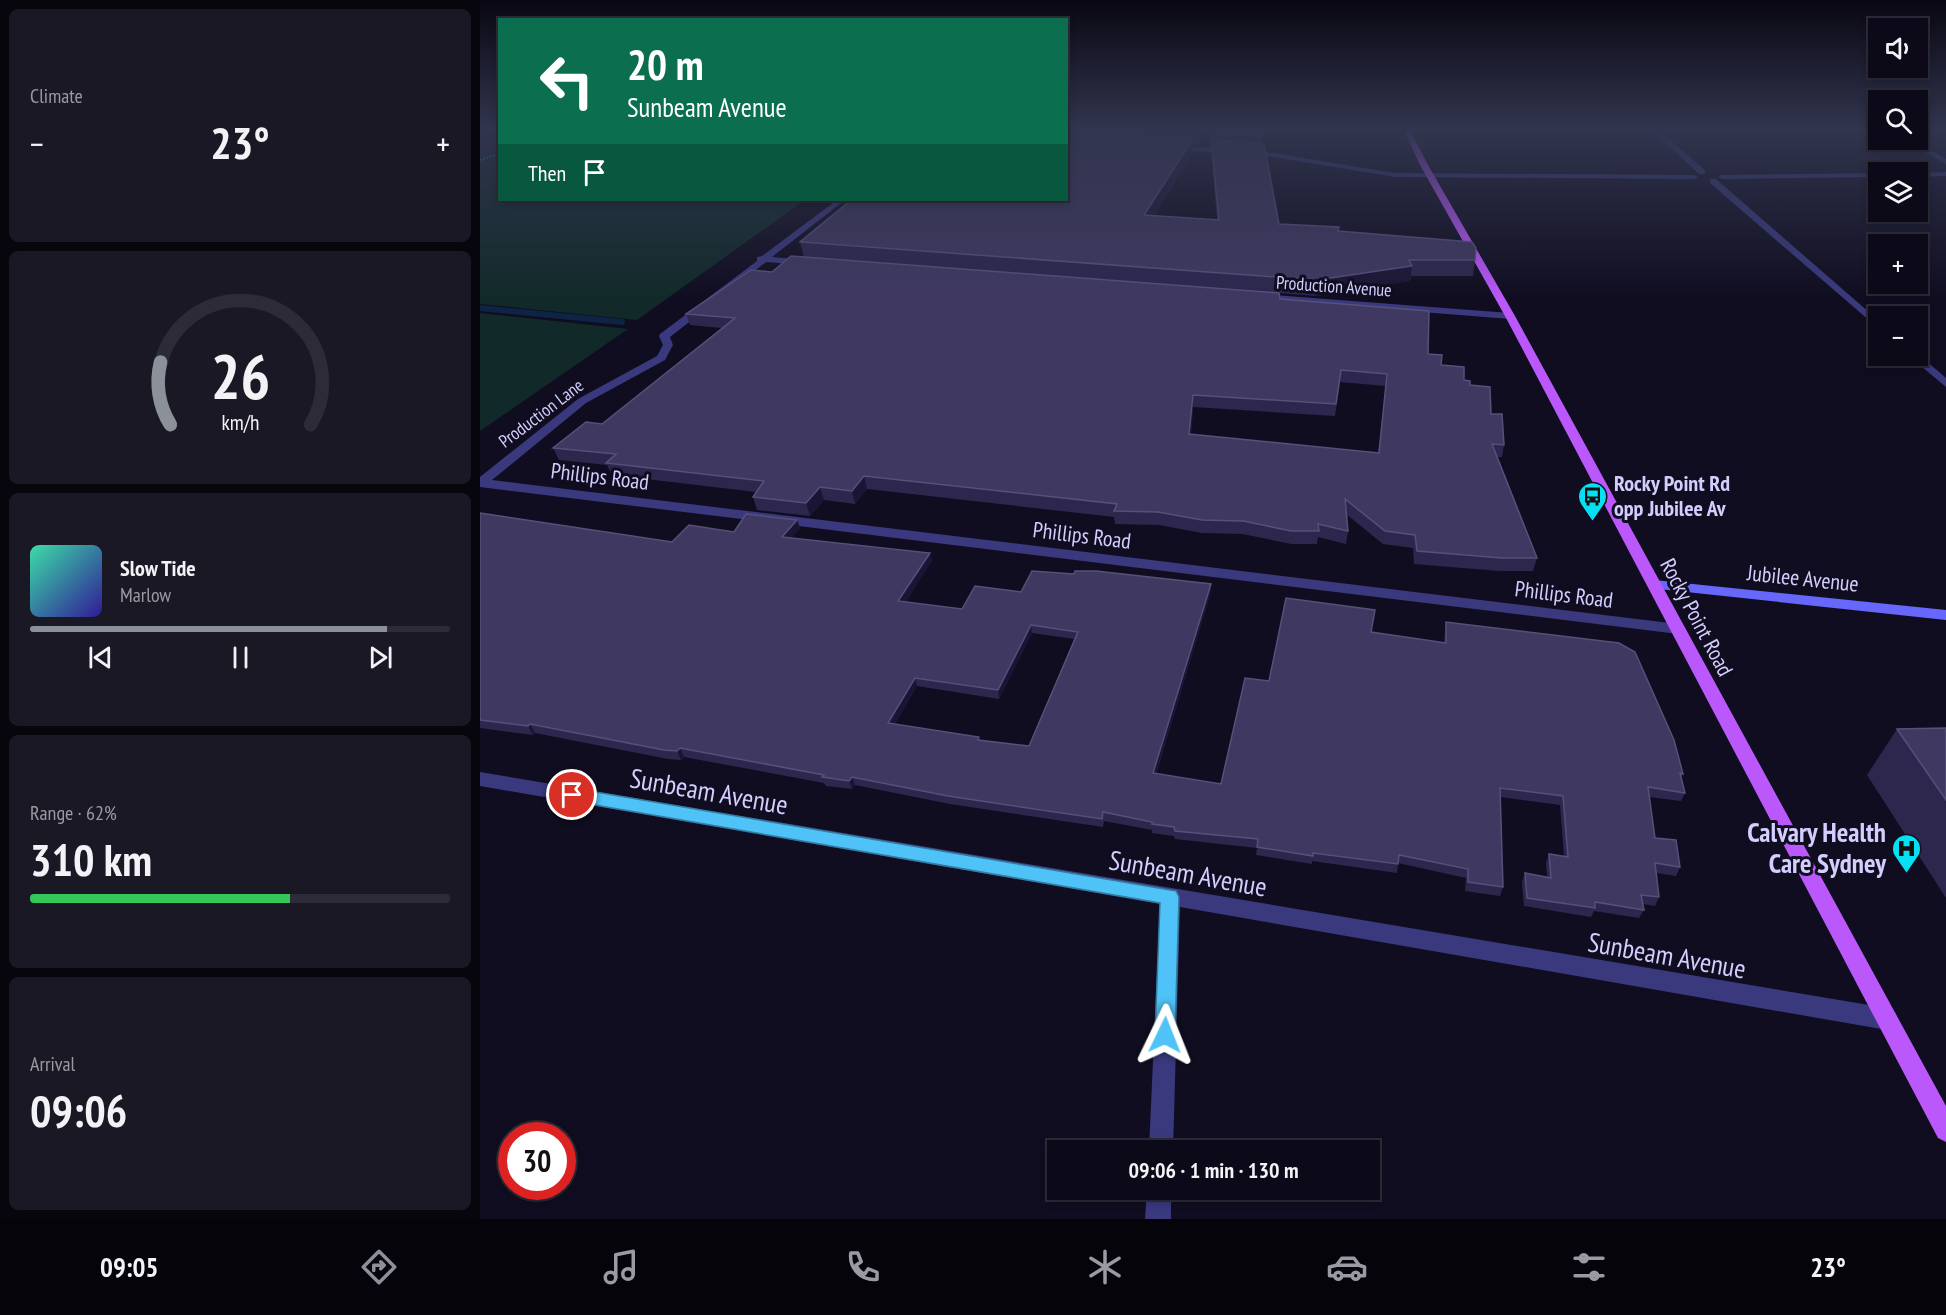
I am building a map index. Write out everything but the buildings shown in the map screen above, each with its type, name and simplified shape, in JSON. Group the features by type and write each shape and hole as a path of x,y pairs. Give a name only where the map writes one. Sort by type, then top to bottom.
{"main road":[{"name":"Rocky Point Road","path":"1436,185 1510,316 1946,1130"}],"street":[{"path":"1723,185 1868,316"},
{"name":"Production Lane","path":"481,483 582,401 661,358 668,345 664,336 840,201"},
{"path":"760,260 815,264"},
{"name":"Production Avenue","path":"1244,296 1510,316"},
{"path":"1925,366 1946,384"},
{"name":"Phillips Road","path":"481,483 1678,629"},
{"name":"Jubilee Avenue","path":"1654,585 1946,615"},
{"name":"Sunbeam Avenue","path":"480,779 1887,1020"},
{"path":"1161,1140 1170,897"},
{"path":"1158,1219 1159,1200"}],"green space":[{"path":"480,185 498,185 498,201 804,201 637,320 480,304"},
{"path":"480,313 628,329 480,431"}],"waterway":[{"path":"480,308 622,322"}],"place":[{"name":"Rocky Point Rd opp Jubilee Av","path":"1593,522"},
{"name":"Calvary Health Care Sydney","path":"1907,874"}],"route":[{"path":"572,795 1170,897 1165,1035"}]}
